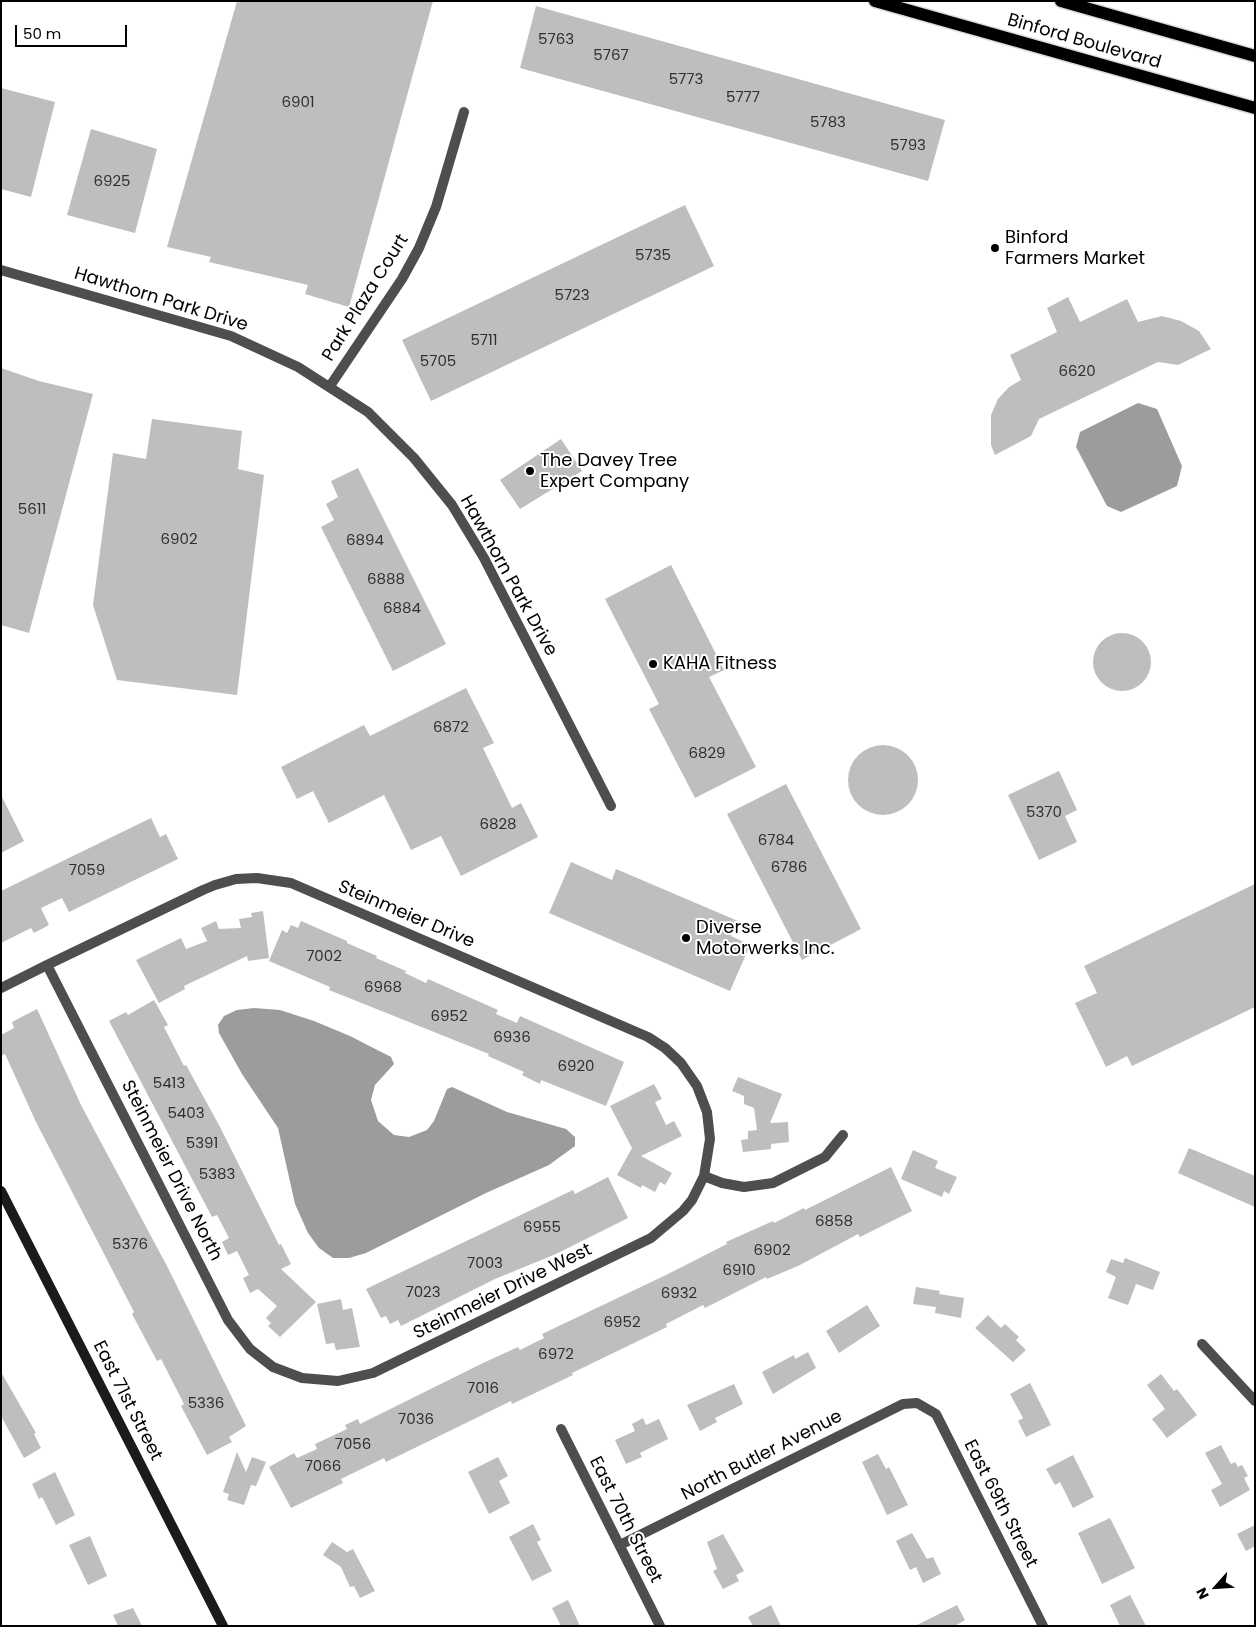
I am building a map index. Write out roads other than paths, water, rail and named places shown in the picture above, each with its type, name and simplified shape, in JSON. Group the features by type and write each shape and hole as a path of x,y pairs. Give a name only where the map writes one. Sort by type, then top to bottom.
{"main road":[{"name":"Binford Boulevard","path":"875,1 1255,108"},
{"name":"Binford Boulevard","path":"1061,1 1255,56"},
{"name":"East 71st Street","path":"1,1190 223,1626"}],"street":[{"name":"Park Plaza Court","path":"330,386 398,285 419,248 436,207 464,112"},
{"name":"Hawthorn Park Drive","path":"1,270 231,336 276,355 330,386 368,412 403,446 452,506 484,558 611,806"},
{"name":"Steinmeier Drive","path":"1,988 215,885 236,879 257,878 291,883 648,1037 665,1048 681,1062 697,1086 707,1112 710,1139 704,1176"},
{"name":"Steinmeier Drive North","path":"47,965 228,1320 250,1349 273,1367 287,1373"},
{"path":"704,1176 722,1183 744,1187 773,1183 825,1156 843,1134"},
{"name":"Steinmeier Drive West","path":"287,1373 302,1378 331,1382 359,1378 379,1370 651,1238 668,1226 683,1211 692,1200 704,1176"},
{"path":"1202,1344 1255,1401"},
{"name":"North Butler Avenue","path":"620,1546 903,1404 921,1404"},
{"name":"East 69th Street","path":"921,1404 936,1414 1043,1626"},
{"name":"East 70th Street","path":"561,1429 660,1626"}],"place":[{"name":"Binford Farmers Market","path":"995,248"},
{"name":"The Davey Tree Expert Company","path":"530,471"},
{"name":"KAHA Fitness","path":"653,664"},
{"name":"Diverse Motorwerks Inc.","path":"686,938"}]}
